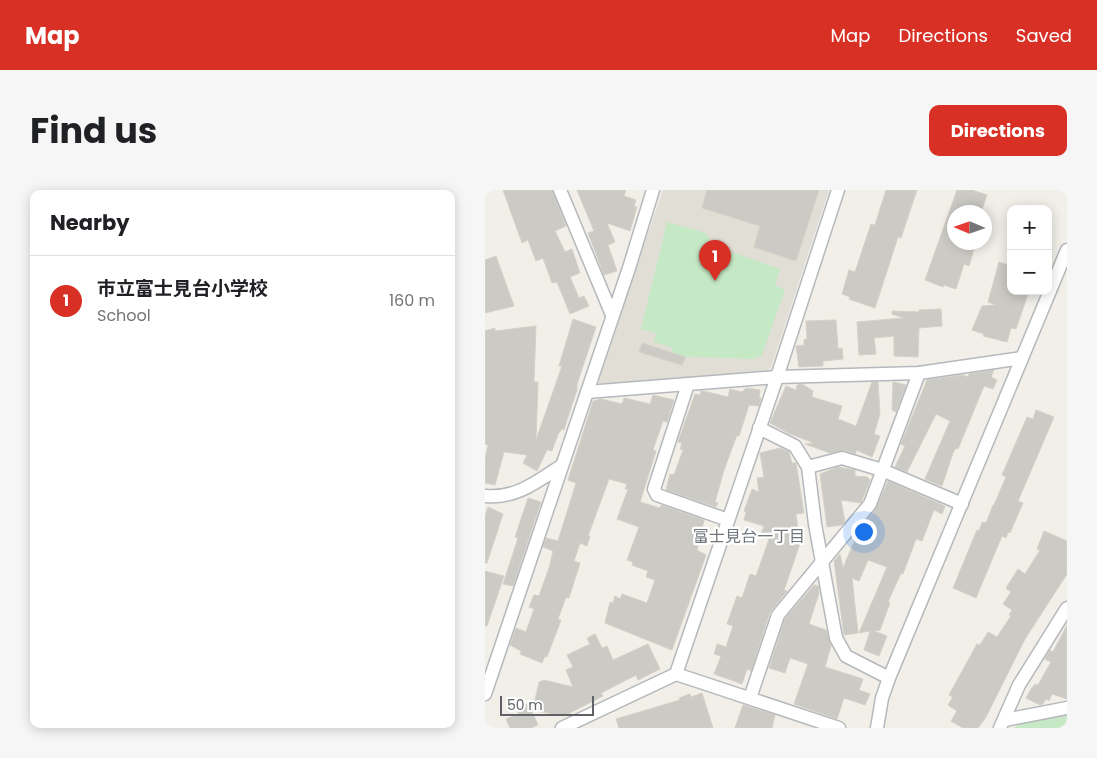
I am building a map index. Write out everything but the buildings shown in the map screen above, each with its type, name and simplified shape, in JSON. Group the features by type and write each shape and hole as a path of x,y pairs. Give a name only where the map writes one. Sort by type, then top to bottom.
{"street":[{"path":"560,190 612,316"},
{"path":"485,694 653,190"},
{"path":"676,674 839,190"},
{"path":"877,728 882,698 889,678 1066,256"},
{"path":"587,392 777,377 919,373 1022,358"},
{"path":"750,698 778,616 869,504 919,373"},
{"path":"688,384 654,489 657,496 728,520"},
{"path":"759,428 795,446 808,467 835,638 845,656 889,678"},
{"path":"808,467 842,458 882,470 962,504"},
{"path":"485,496 507,495 524,490 561,466"},
{"path":"1002,724 1019,685 1067,608"},
{"path":"562,728 676,674 839,728"},
{"path":"1002,724 1067,708"},
{"path":"803,716 809,728"}],"shaded area":[{"path":"663,190 829,190 771,368 766,372 600,384 597,379"}],"green space":[{"path":"667,222 706,233 712,245 780,269 775,285 785,290 762,355 753,359 671,356 673,348 654,342 656,333 641,329"},
{"path":"1067,716 1067,728 1013,728 1020,724"}],"place":[{"name":"市立富士見台小学校","path":"715,281"}],"district":[{"name":"富士見台一丁目","path":"749,536"}]}
